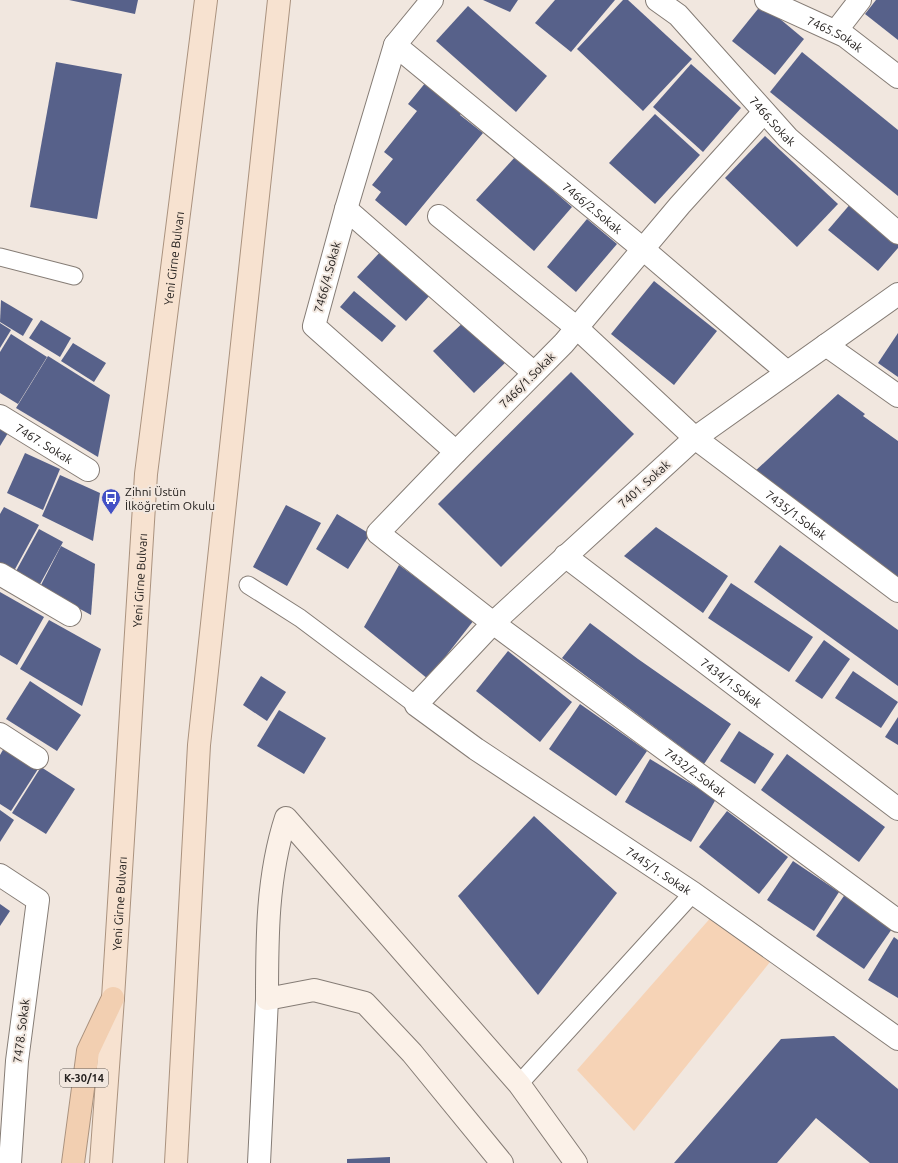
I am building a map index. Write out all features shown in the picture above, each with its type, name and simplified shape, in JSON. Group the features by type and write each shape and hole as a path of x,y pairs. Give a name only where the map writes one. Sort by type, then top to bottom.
{"highway":[{"name":"K-30/14","path":"73,1163 88,1051 113,998"}],"main road":[{"name":"Yeni Girne Bulvarı","path":"102,1163 146,474 206,0"},
{"path":"176,1163 199,745 227,472 279,0"}],"street":[{"path":"395,45 432,0"},
{"name":"7466.Sokak","path":"657,0 678,15 788,138 898,233"},
{"name":"7465.Sokak","path":"766,0 845,36 898,77"},
{"path":"836,31 860,0"},
{"name":"7466/4.Sokak","path":"395,45 346,209 314,326 456,452"},
{"name":"7466/2.Sokak","path":"395,45 643,249 787,372"},
{"name":"7466/1.Sokak","path":"493,622 378,533 564,343 680,205 764,112"},
{"path":"346,209 534,373"},
{"name":"7435/1.Sokak","path":"439,216 577,328 695,438 898,591"},
{"name":"7401. Sokak","path":"416,705 493,622 695,438 898,294"},
{"path":"826,345 898,396"},
{"name":"7467. Sokak","path":"0,416 88,470"},
{"name":"7434/1.Sokak","path":"565,556 898,809"},
{"path":"0,574 70,615"},
{"name":"7432/2.Sokak","path":"493,622 898,921"},
{"name":"7445/1. Sokak","path":"416,705 476,749 693,893 898,1039"},
{"path":"0,734 37,758"},
{"path":"259,1163 267,999 267,931 278,843 286,818 519,1084 576,1163"},
{"name":"7478. Sokak","path":"0,875 38,900 8,1055 10,1163"},
{"path":"267,999 314,990 365,1003 412,1053 502,1163"}],"lane":[{"path":"0,257 74,276"},
{"path":"248,585 300,618 416,705"},
{"path":"519,1084 693,893"}],"shaded area":[{"path":"713,915 774,957 634,1131 577,1070"}],"building":[{"path":"69,0 138,0 135,14"},
{"path":"483,0 518,0 510,12"},
{"path":"555,0 615,0 571,52 535,23"},
{"path":"623,0 628,0 692,59 643,111 577,49"},
{"path":"876,0 898,0 898,40 865,14"},
{"path":"762,4 804,39 775,75 732,41"},
{"path":"468,6 547,76 516,112 436,41"},
{"path":"802,52 898,130 898,196 770,92"},
{"path":"56,62 122,74 97,219 30,207"},
{"path":"691,64 741,108 703,152 653,107"},
{"path":"426,82 462,112 460,115 483,133 406,226 375,200 381,192 372,185 393,159 384,152 417,111 408,104"},
{"path":"655,114 700,155 655,204 609,163"},
{"path":"765,136 838,204 797,247 725,178"},
{"path":"515,157 572,207 534,251 476,200"},
{"path":"852,202 898,241 898,248 878,271 828,230"},
{"path":"587,219 617,244 576,292 547,267"},
{"path":"382,250 431,294 406,321 357,277"},
{"path":"654,281 717,331 674,385 611,334"},
{"path":"354,291 396,326 382,342 340,307"},
{"path":"1,300 33,319 23,336 0,322"},
{"path":"468,318 509,359 474,393 433,351"},
{"path":"41,320 71,338 60,357 29,338"},
{"path":"0,323 11,330 0,348"},
{"path":"898,333 898,377 878,363"},
{"path":"11,334 47,357 18,404 0,393 0,352"},
{"path":"73,343 106,363 94,382 61,361"},
{"path":"48,356 110,395 98,457 16,408"},
{"path":"571,372 634,434 501,567 438,504"},
{"path":"838,394 865,414 863,416 898,441 898,577 753,473"},
{"path":"0,428 8,433 0,446"},
{"path":"25,453 60,469 43,510 7,493"},
{"path":"60,475 100,493 93,541 42,516"},
{"path":"286,505 321,523 287,586 253,567"},
{"path":"4,507 39,525 14,571 0,564 0,514"},
{"path":"337,514 370,534 348,569 316,549"},
{"path":"656,527 728,576 703,613 624,556"},
{"path":"39,529 63,542 39,586 15,573"},
{"path":"780,545 898,630 898,686 754,582"},
{"path":"61,546 95,564 91,615 40,587"},
{"path":"399,565 474,620 428,679 364,627"},
{"path":"731,583 813,637 789,672 708,618"},
{"path":"0,592 44,617 17,665 0,655"},
{"path":"49,620 101,649 82,706 20,669"},
{"path":"590,623 638,659 731,724 704,764 562,658"},
{"path":"824,640 850,659 822,699 795,681"},
{"path":"508,651 572,702 540,742 476,691"},
{"path":"853,671 898,702 881,728 835,698"},
{"path":"261,676 286,692 267,721 243,705"},
{"path":"30,681 81,715 57,751 6,719"},
{"path":"580,704 647,751 616,796 549,749"},
{"path":"279,710 326,738 304,774 257,746"},
{"path":"898,717 898,745 885,737"},
{"path":"739,731 774,754 755,784 720,761"},
{"path":"4,748 38,769 11,811 0,804 0,755"},
{"path":"787,754 885,827 859,862 761,790"},
{"path":"650,759 716,799 691,842 625,802"},
{"path":"41,767 75,789 46,834 12,813"},
{"path":"0,810 14,820 0,842"},
{"path":"727,811 788,857 759,894 699,847"},
{"path":"534,816 617,893 538,995 458,896"},
{"path":"793,861 839,892 814,931 767,900"},
{"path":"846,893 894,926 864,969 816,936"},
{"path":"0,904 10,911 0,926"},
{"path":"894,937 898,940 898,998 868,980"},
{"path":"834,1036 898,1089 898,1163 870,1163 816,1118 777,1163 674,1163 781,1039"},
{"path":"390,1157 390,1163 347,1163 347,1159"}],"place":[{"name":"Zihni Üstün İlköğretim Okulu","path":"111,515"}]}
